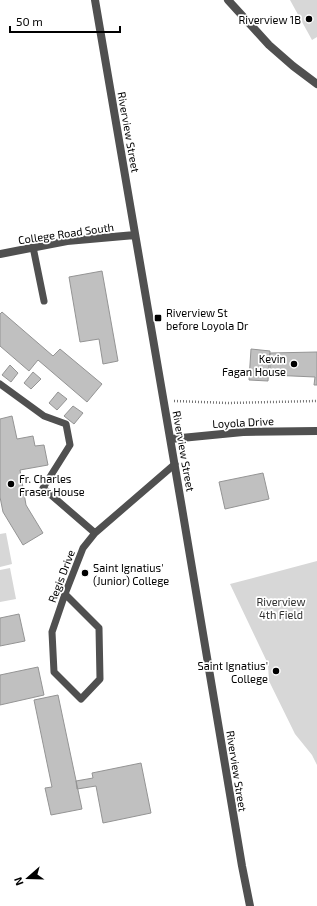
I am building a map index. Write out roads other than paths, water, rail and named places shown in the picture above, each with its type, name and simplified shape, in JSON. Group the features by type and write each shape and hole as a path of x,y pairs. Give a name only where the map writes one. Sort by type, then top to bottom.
{"street":[{"name":"Riverview Street","path":"95,0 250,906"},
{"path":"228,0 269,45 317,84"},
{"name":"College Road South","path":"0,254 68,241 135,235"},
{"name":"Loyola Drive","path":"171,439 243,432 317,431"}],"lane":[{"path":"33,247 44,301"},
{"path":"0,384 44,416 66,424 70,445 43,488 95,533"},
{"name":"Regis Drive","path":"65,594 99,628 100,679 81,699 54,672 52,632 65,594 83,548 95,533 175,464"}],"place":[{"name":"Riverview 1B","path":"309,19"},
{"name":"Riverview St before Loyola Dr","path":"158,318"},
{"name":"Kevin Fagan House","path":"294,364"},
{"name":"Fr. Charles Fraser House","path":"11,484"},
{"name":"Saint Ignatius' (Junior) College","path":"85,573"},
{"name":"Saint Ignatius' College","path":"276,671"}],"park label":[{"name":"Riverview 4th Field","path":"281,607"}]}
